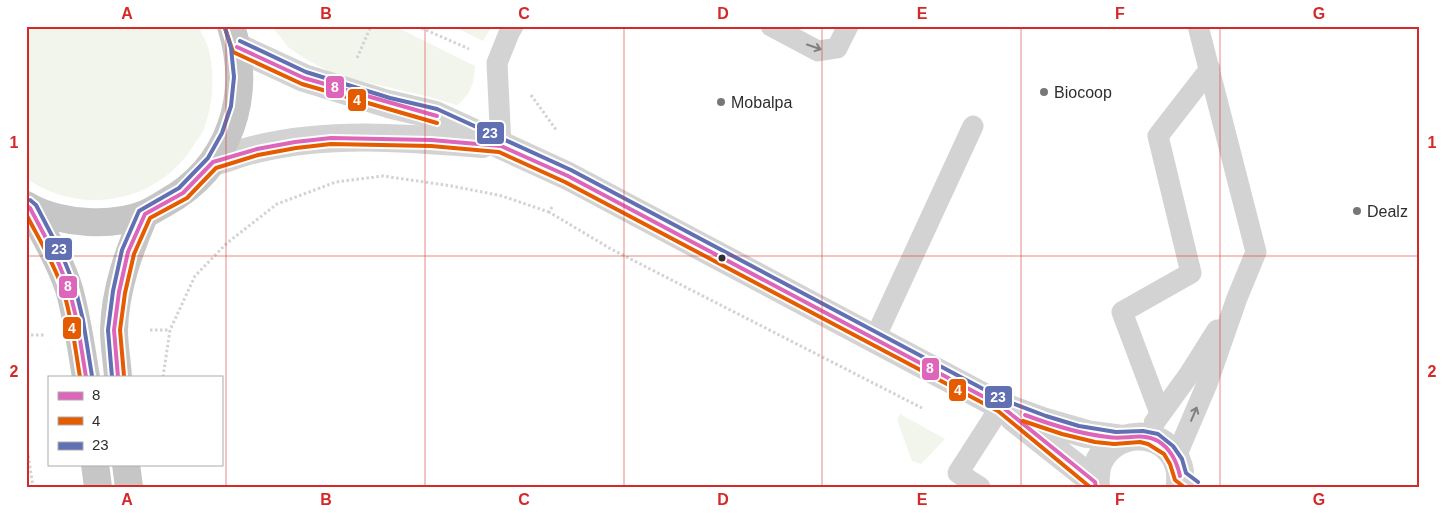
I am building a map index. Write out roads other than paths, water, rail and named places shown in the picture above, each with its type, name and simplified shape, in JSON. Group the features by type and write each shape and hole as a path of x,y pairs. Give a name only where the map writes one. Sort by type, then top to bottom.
{"main road":[{"path":"28,207 67,220 106,223 145,214 183,193 213,162 228,136 237,107 240,77 234,36"},
{"path":"28,207 53,252 68,288 79,333 86,376"},
{"path":"118,376 114,330 118,292 128,252 145,214"},
{"path":"95,466 98,487"},
{"path":"126,466 128,487"}],"street":[{"path":"234,36 304,78 371,99 435,115 568,176 1001,406 1042,421 1087,434 1134,437 1162,444 1182,477"},
{"path":"213,162 257,149 331,138 431,140 501,146"},
{"path":"1001,406 1096,485"},
{"path":"1096,485 1099,460 1106,451 1114,443 1134,437"}],"lane":[{"path":"501,146 497,63 513,26"},
{"path":"771,26 818,50 838,48 848,26"},
{"path":"1182,477 1207,384 1237,298 1256,252 1198,26"},
{"path":"1160,413 1122,312 1191,273 1158,136 1210,69"},
{"path":"875,338 973,126"},
{"path":"1134,437 1160,413 1188,376 1237,298"},
{"path":"980,487 957,480 1001,406"}],"place":[{"name":"Biocoop","path":"1044,92"},
{"name":"Mobalpa","path":"721,102"},
{"name":"Dealz","path":"1357,211"}]}
